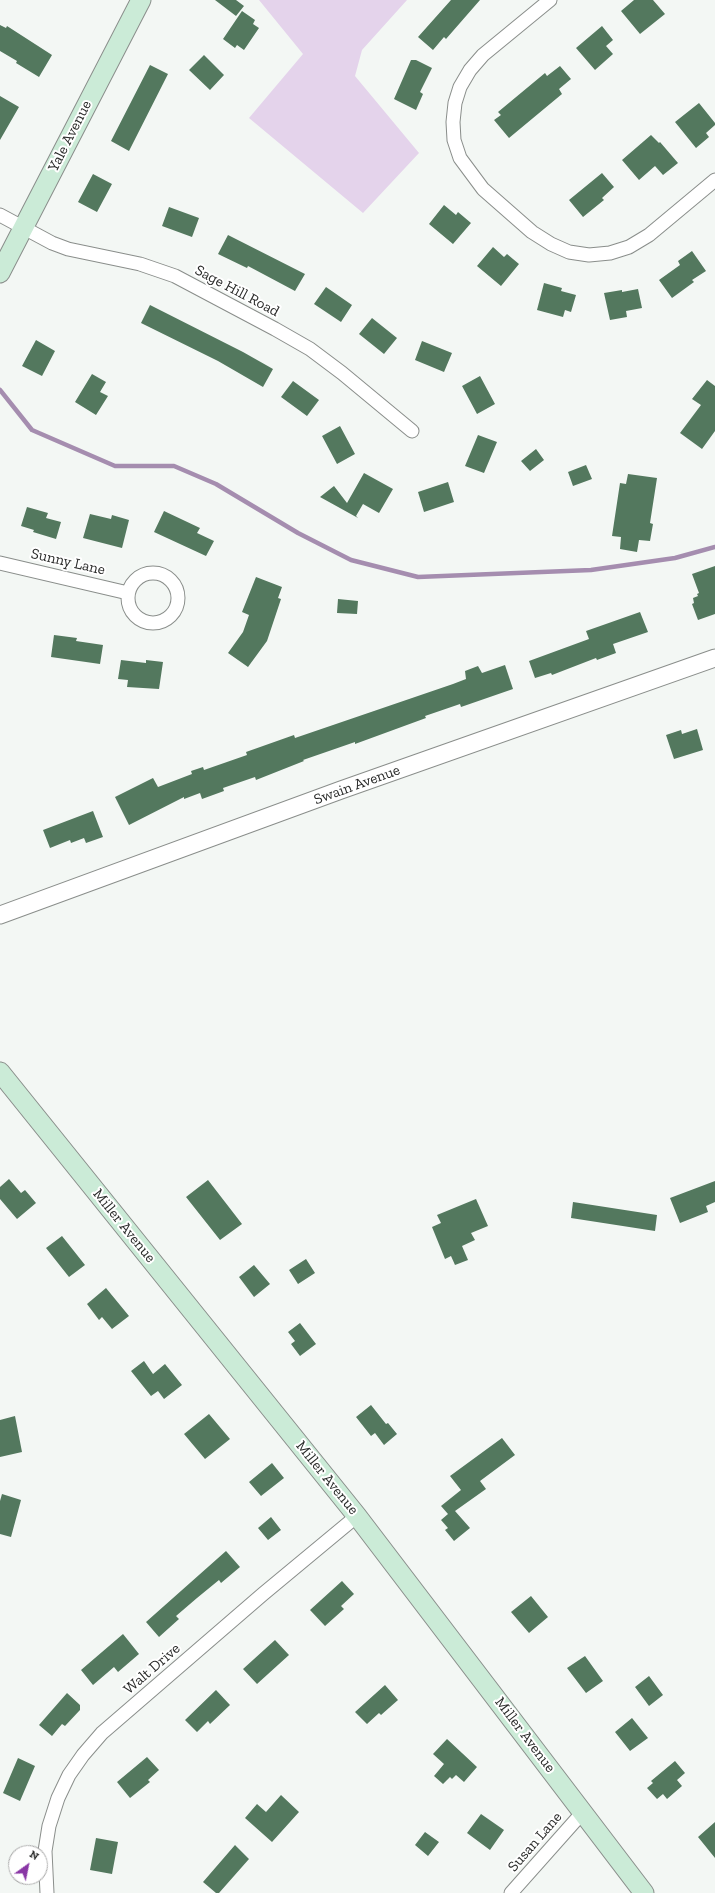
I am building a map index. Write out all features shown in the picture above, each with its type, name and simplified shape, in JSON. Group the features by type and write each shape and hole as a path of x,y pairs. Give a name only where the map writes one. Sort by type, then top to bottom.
{"main road":[{"name":"Yale Avenue","path":"0,273 141,0"},
{"name":"Miller Avenue","path":"0,1072 357,1516 644,1893"}],"street":[{"path":"550,0 483,55 470,70 460,87 455,103 453,122 454,140 460,158 483,189 532,232 551,244 569,252 589,255 610,253 629,247 648,235 715,180"},
{"name":"Sage Hill Road","path":"0,215 23,228 68,249 152,267 182,280 310,349 342,373 412,432"},
{"name":"Sunny Lane","path":"0,563 128,593"},
{"name":"Swain Avenue","path":"0,915 334,793 715,658"},
{"name":"Walt Drive","path":"47,1893 45,1851 49,1826 58,1798 69,1775 83,1755 108,1728 263,1594 357,1516"},
{"name":"Susan Lane","path":"511,1893 583,1812"}],"shaded area":[{"path":"259,0 407,0 362,50 355,76 419,153 363,213 249,118 303,54"}],"building":[{"path":"215,0 236,0 244,6 236,16"},
{"path":"451,0 480,0 446,39 444,37 433,50 418,37"},
{"path":"634,0 653,0 665,14 640,34 621,11"},
{"path":"242,11 255,20 253,24 259,28 244,50 237,45 235,48 223,39"},
{"path":"0,25 6,28 7,26 52,55 39,77 0,51"},
{"path":"602,26 613,40 606,46 613,54 595,70 576,48"},
{"path":"204,55 224,75 210,90 189,70"},
{"path":"411,60 416,60 432,68 420,92 423,94 416,110 394,99"},
{"path":"150,65 168,74 129,151 111,141"},
{"path":"560,66 571,79 559,89 562,94 509,138 494,120 501,115 498,112 545,73 547,76"},
{"path":"0,96 19,107 0,140"},
{"path":"699,103 715,125 706,133 709,137 696,148 675,122"},
{"path":"651,135 659,143 660,142 678,163 663,175 655,166 639,180 622,160"},
{"path":"602,173 614,187 602,198 604,200 583,217 569,200"},
{"path":"93,174 112,184 97,212 78,202"},
{"path":"444,205 456,215 458,212 471,223 453,244 429,224"},
{"path":"169,207 199,218 192,237 162,226"},
{"path":"228,235 305,274 295,291 248,266 247,268 218,254"},
{"path":"493,247 504,257 507,254 519,264 501,286 477,266"},
{"path":"692,251 706,271 692,280 694,282 672,298 659,280 680,265 678,261"},
{"path":"544,283 562,288 561,291 576,295 571,312 565,310 563,317 537,310"},
{"path":"326,287 352,305 341,322 314,304"},
{"path":"638,289 642,308 626,311 627,317 610,320 604,293"},
{"path":"150,305 243,352 273,369 263,387 218,361 141,323"},
{"path":"372,318 397,338 384,354 359,334"},
{"path":"36,340 55,351 42,376 22,366"},
{"path":"422,341 452,353 444,372 415,360"},
{"path":"92,374 106,382 100,392 108,396 96,415 75,402"},
{"path":"480,376 495,404 477,414 462,386"},
{"path":"707,380 715,386 715,431 702,449 680,433 701,405 692,399"},
{"path":"293,381 319,400 307,416 281,397"},
{"path":"340,426 355,454 337,464 322,436"},
{"path":"478,435 497,442 484,473 465,466"},
{"path":"536,449 544,460 530,471 521,461"},
{"path":"586,465 592,479 573,486 568,472"},
{"path":"364,473 393,489 379,513 363,504 356,516 358,518 320,497 334,486 347,503"},
{"path":"628,474 657,478 650,523 653,524 650,541 639,540 637,552 620,549 621,537 612,536 620,483 626,484"},
{"path":"448,482 454,502 424,512 418,492"},
{"path":"27,507 48,513 46,518 61,522 56,539 33,532 34,530 21,526"},
{"path":"164,511 200,528 197,533 214,541 206,556 154,532"},
{"path":"90,514 111,519 112,515 129,520 122,548 83,538"},
{"path":"715,566 715,614 698,620 692,604 694,603 693,598 698,596 697,594 699,593 692,574"},
{"path":"256,577 282,587 278,598 281,599 267,641 248,667 228,653 243,632 249,615 242,612"},
{"path":"338,599 358,601 357,614 337,613"},
{"path":"640,612 648,632 613,644 616,653 597,660 596,658 552,675 551,673 535,678 529,661 589,639 586,631"},
{"path":"54,635 77,638 76,641 103,645 100,664 51,657"},
{"path":"121,660 146,663 146,660 163,662 159,689 127,687 128,680 118,679"},
{"path":"505,665 513,689 461,707 460,704 425,716 426,718 355,744 355,742 303,760 304,761 256,780 255,777 223,788 224,791 202,799 200,793 184,799 184,797 129,825 115,797 153,778 158,787 192,774 191,771 203,767 204,770 247,755 246,752 294,735 295,738 453,684 466,679 465,671 478,666 482,673"},
{"path":"697,729 703,750 674,759 666,735 681,730 682,734"},
{"path":"93,811 103,837 86,843 84,838 71,843 70,840 50,848 43,830"},
{"path":"9,1179 21,1193 25,1190 36,1203 17,1219 0,1199 0,1187"},
{"path":"208,1180 242,1224 220,1240 186,1197"},
{"path":"715,1181 715,1202 706,1206 708,1212 680,1223 670,1198"},
{"path":"476,1199 488,1226 471,1233 475,1240 462,1246 468,1260 455,1265 451,1256 445,1259 432,1227 441,1223 437,1215"},
{"path":"573,1202 657,1215 655,1231 571,1218"},
{"path":"62,1236 85,1265 69,1277 46,1248"},
{"path":"306,1259 315,1273 298,1284 289,1270"},
{"path":"254,1265 270,1284 254,1297 239,1277"},
{"path":"106,1288 129,1316 112,1329 102,1317 99,1320 87,1304"},
{"path":"300,1323 316,1344 300,1356 291,1344 295,1341 288,1332"},
{"path":"144,1361 153,1374 165,1364 182,1385 164,1399 158,1391 151,1396 131,1371"},
{"path":"371,1405 386,1424 388,1423 397,1434 384,1445 375,1433 371,1436 356,1417"},
{"path":"209,1414 230,1439 205,1459 184,1434"},
{"path":"15,1416 22,1452 0,1457 0,1420"},
{"path":"502,1438 515,1455 480,1481 486,1489 455,1511 470,1528 454,1541 445,1530 448,1528 441,1520 448,1514 441,1506 461,1490 450,1476"},
{"path":"272,1463 284,1478 261,1496 249,1482"},
{"path":"2,1494 21,1500 11,1537 0,1534 0,1501"},
{"path":"271,1517 281,1530 268,1540 258,1528"},
{"path":"226,1551 240,1567 221,1583 219,1580 176,1616 179,1619 159,1637 146,1622"},
{"path":"342,1581 354,1594 341,1606 344,1609 325,1626 310,1610"},
{"path":"531,1596 548,1617 529,1633 511,1612"},
{"path":"123,1634 139,1654 118,1672 114,1667 93,1685 81,1670"},
{"path":"275,1640 289,1655 257,1684 243,1669"},
{"path":"585,1656 603,1681 586,1693 567,1668"},
{"path":"649,1676 663,1695 649,1706 635,1687"},
{"path":"385,1685 398,1700 381,1715 379,1713 367,1724 355,1712"},
{"path":"216,1690 230,1705 210,1724 208,1721 197,1732 185,1720"},
{"path":"67,1693 80,1705 80,1710 65,1726 62,1724 52,1736 39,1725"},
{"path":"632,1718 648,1738 630,1751 615,1732"},
{"path":"447,1739 477,1767 464,1782 456,1775 452,1779 450,1777 443,1784 434,1776 444,1764 433,1754"},
{"path":"147,1757 159,1770 148,1780 150,1782 130,1798 117,1782"},
{"path":"18,1758 35,1766 20,1801 3,1793"},
{"path":"675,1761 685,1773 677,1780 682,1786 667,1799 663,1794 657,1799 647,1788 653,1783 651,1781"},
{"path":"281,1795 299,1812 272,1842 245,1818 257,1804 266,1812"},
{"path":"481,1814 504,1830 490,1850 467,1833"},
{"path":"715,1822 715,1858 698,1837"},
{"path":"425,1832 439,1842 428,1856 415,1845"},
{"path":"96,1838 118,1842 112,1874 90,1870"},
{"path":"235,1845 249,1859 219,1893 216,1893 203,1882"}],"waterway":[{"path":"0,390 32,430 115,466 174,466 216,484 298,533 351,560 418,577 591,570 675,558 715,547"}]}
